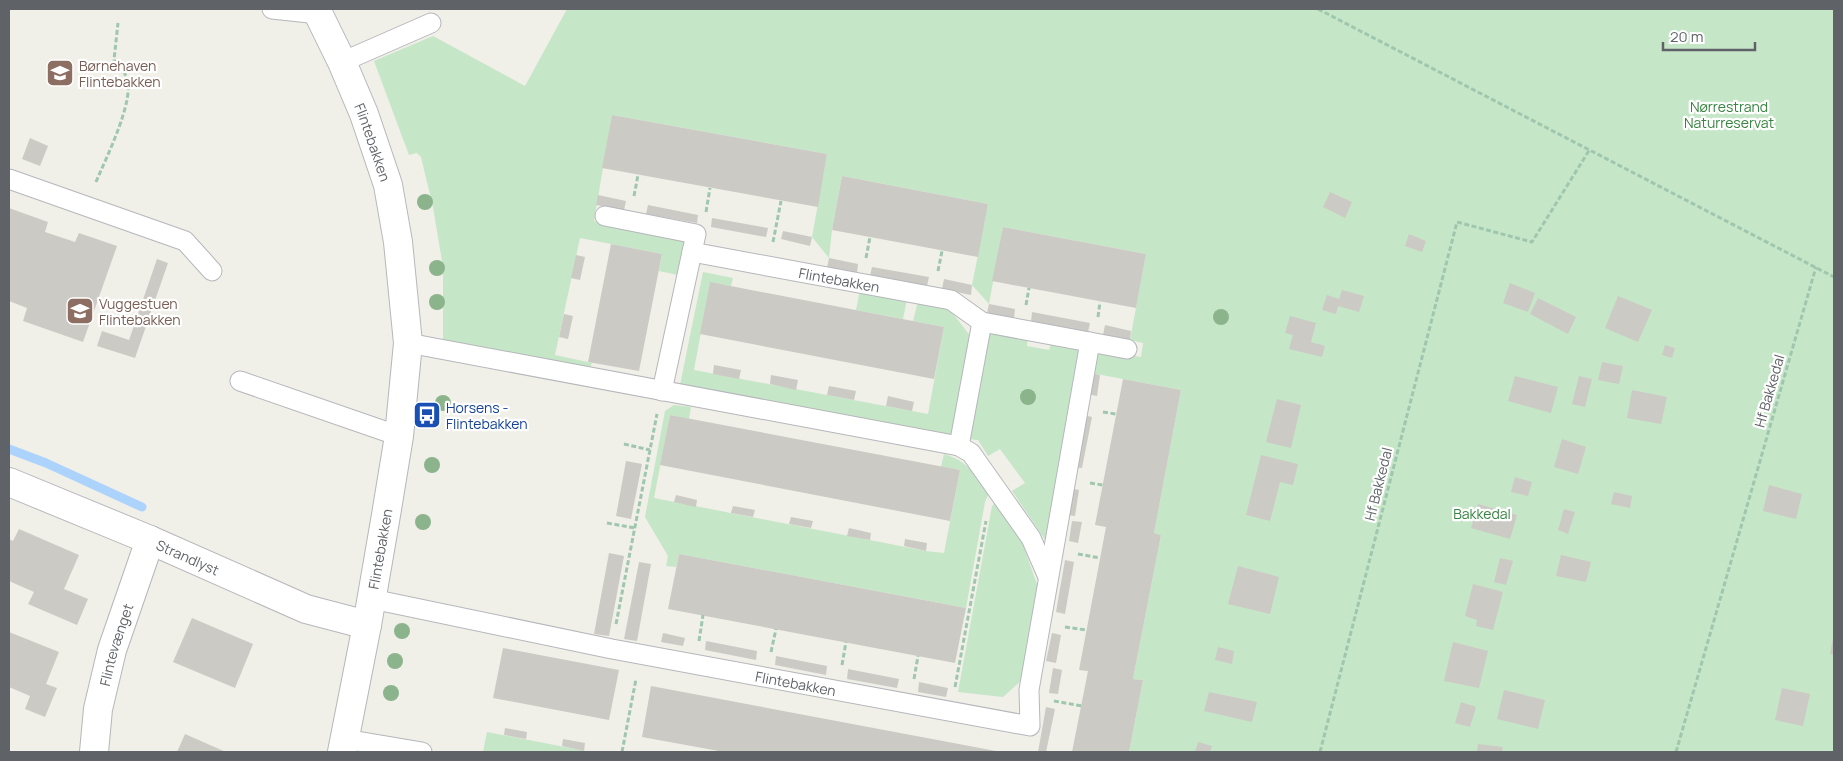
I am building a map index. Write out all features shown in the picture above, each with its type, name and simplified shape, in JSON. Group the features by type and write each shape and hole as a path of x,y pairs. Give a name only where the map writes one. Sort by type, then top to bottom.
{"street":[{"name":"Flintebakken","path":"317,11 342,62 364,114 388,186 398,242 408,344 399,436 368,625 344,745"},
{"name":"Strandlyst","path":"9,482 150,540 306,609 368,625"},
{"name":"Flintevænget","path":"94,752 98,709 112,650 150,540"}],"lane":[{"path":"272,9 317,11"},
{"path":"342,62 431,23"},
{"path":"9,179 186,241 212,272"},
{"path":"605,216 696,234 662,391"},
{"name":"Flintebakken","path":"692,252 951,300 982,322 1127,349"},
{"path":"959,446 982,322"},
{"name":"Flintebakken","path":"372,599 641,654 1030,726 1028,690 1090,342"},
{"path":"408,344 959,446 971,453 1031,538 1048,577"},
{"path":"240,381 399,436"},
{"path":"344,745 422,752"}],"path":[{"path":"1318,9 1834,277"},
{"path":"85,206 116,138 128,89 126,76 114,60 118,23"},
{"name":"Hf Bakkedal","path":"1320,752 1458,222 1532,242 1590,149"},
{"path":"769,266 781,200"},
{"name":"Hf Bakkedal","path":"1676,752 1816,267"},
{"path":"612,648 662,391"},
{"path":"624,444 650,450"},
{"path":"950,711 990,502 998,491"},
{"path":"607,523 635,528"},
{"path":"622,752 641,654"}],"green space":[{"path":"567,9 1834,9 1834,752 1129,752 1143,680 1133,679 1161,535 1154,533 1181,390 1091,373 1095,349 1141,357 1143,343 1130,340 1146,254 1003,227 989,304 972,285 988,204 842,176 829,258 812,237 827,154 612,115 594,221 685,238 678,275 659,271 662,254 580,238 555,355 592,363 590,368 443,341 443,267 433,207 421,157 417,153 409,155 374,61 433,36 525,86"},
{"path":"703,272 733,278 731,286 710,283 694,370 928,414 944,327 913,321 918,301 948,307 971,337 952,436 680,385"},
{"path":"860,290 907,299 903,319 856,310"},
{"path":"987,329 1028,336 1027,346 1049,350 1052,340 1083,347 1046,541 1012,491 1025,483 1000,449 988,456 978,440 967,439"},
{"path":"674,405 691,407 689,419 670,415 654,498 944,553 960,470 941,467 944,454 964,464 975,474 989,493 985,502 966,608 679,554 676,567 666,566 668,556 645,517 665,411"},
{"path":"995,503 1022,542 1039,590 1023,679 1003,697 958,692 992,506"},
{"path":"487,732 591,752 483,752"}],"building":[{"path":"612,115 827,154 818,207 602,168"},
{"path":"30,138 48,146 40,166 22,159"},
{"path":"842,176 988,204 978,257 832,230"},
{"path":"1330,192 1352,202 1345,218 1323,207"},
{"path":"598,195 626,201 624,210 596,205"},
{"path":"648,205 698,215 697,223 646,214"},
{"path":"9,208 48,222 45,232 75,242 79,233 117,246 83,342 23,321 27,308 9,301"},
{"path":"712,218 768,228 766,237 711,227"},
{"path":"1003,227 1146,254 1136,308 992,281"},
{"path":"783,231 812,237 810,246 781,239"},
{"path":"1409,234 1426,241 1422,252 1405,246"},
{"path":"611,244 662,254 639,371 588,362"},
{"path":"576,255 585,257 580,280 571,278"},
{"path":"829,258 858,264 857,273 827,268"},
{"path":"157,259 168,263 135,358 97,346 102,331 129,340"},
{"path":"872,267 929,277 927,286 870,276"},
{"path":"944,279 972,285 971,295 942,289"},
{"path":"710,282 944,327 934,379 700,334"},
{"path":"1510,283 1535,293 1528,312 1503,303"},
{"path":"1342,290 1364,296 1359,312 1338,306 1336,314 1322,310 1327,295 1339,299"},
{"path":"1618,296 1652,310 1638,342 1605,328"},
{"path":"1538,298 1576,317 1568,334 1530,314"},
{"path":"989,304 1015,309 1014,319 987,313"},
{"path":"1032,312 1090,323 1088,332 1031,322"},
{"path":"564,314 573,316 568,339 559,337"},
{"path":"1290,316 1316,323 1311,342 1325,346 1322,357 1289,349 1293,335 1285,333"},
{"path":"1105,325 1131,331 1130,340 1103,335"},
{"path":"1665,345 1675,348 1672,358 1662,355"},
{"path":"1602,362 1623,366 1619,384 1598,380"},
{"path":"714,365 741,370 739,379 713,374"},
{"path":"1091,373 1100,375 1097,396 1087,394"},
{"path":"771,375 798,380 796,390 770,384"},
{"path":"1515,376 1558,387 1551,413 1508,401"},
{"path":"1579,376 1592,379 1585,407 1572,404"},
{"path":"1123,379 1181,390 1154,533 1161,535 1133,679 1143,680 1129,752 1072,752 1088,671 1079,670 1106,527 1095,525"},
{"path":"829,386 856,391 854,400 827,395"},
{"path":"1632,390 1667,397 1661,424 1627,418"},
{"path":"888,396 914,402 912,411 886,406"},
{"path":"1277,399 1301,405 1291,448 1266,442"},
{"path":"670,415 960,470 950,521 660,465"},
{"path":"1083,415 1092,417 1082,468 1073,467"},
{"path":"1562,439 1586,447 1578,474 1554,467"},
{"path":"1261,455 1298,464 1293,485 1280,482 1270,521 1246,515"},
{"path":"626,461 642,464 631,519 616,516"},
{"path":"1515,477 1532,482 1528,496 1511,492"},
{"path":"1769,485 1802,494 1796,519 1763,511"},
{"path":"1069,488 1079,490 1075,516 1065,515"},
{"path":"1614,492 1632,496 1630,508 1611,504"},
{"path":"676,495 697,500 696,507 674,502"},
{"path":"1478,504 1517,515 1510,539 1471,528"},
{"path":"733,506 755,510 753,517 731,513"},
{"path":"1564,509 1575,512 1568,534 1558,530"},
{"path":"791,517 813,521 811,528 789,524"},
{"path":"1072,521 1082,522 1078,543 1069,541"},
{"path":"849,528 871,533 870,540 847,536"},
{"path":"19,529 79,555 64,589 88,599 77,625 28,604 34,592 9,581 9,539 13,541"},
{"path":"905,539 927,543 926,551 904,546"},
{"path":"609,553 624,556 609,636 594,634"},
{"path":"679,554 966,608 955,663 668,609"},
{"path":"1561,555 1591,562 1586,582 1556,576"},
{"path":"1500,558 1513,561 1506,585 1494,582"},
{"path":"1065,560 1074,562 1065,614 1056,612"},
{"path":"639,562 651,564 637,641 624,639"},
{"path":"1238,566 1279,577 1270,614 1228,604"},
{"path":"1473,584 1503,592 1493,630 1476,626 1477,620 1465,616"},
{"path":"192,618 253,644 235,688 173,662"},
{"path":"9,632 59,652 46,684 57,688 45,717 25,709 30,696 9,687"},
{"path":"663,633 685,638 683,646 661,642"},
{"path":"1052,633 1061,635 1056,663 1046,661"},
{"path":"1834,638 1834,655 1830,654"},
{"path":"706,641 757,651 756,660 705,650"},
{"path":"1453,642 1488,651 1479,688 1444,681"},
{"path":"1218,647 1234,651 1232,664 1215,660"},
{"path":"503,648 619,670 609,720 493,698"},
{"path":"776,656 827,666 826,675 775,665"},
{"path":"1053,668 1062,670 1058,694 1049,693"},
{"path":"848,669 899,679 897,688 847,679"},
{"path":"919,682 948,688 946,697 918,692"},
{"path":"651,686 996,752 724,752 642,737"},
{"path":"1782,688 1810,694 1803,726 1775,720"},
{"path":"1504,690 1545,700 1538,729 1497,719"},
{"path":"1209,692 1257,702 1252,722 1204,711"},
{"path":"1461,702 1476,707 1470,727 1455,723"},
{"path":"1046,707 1055,709 1046,752 1038,752"},
{"path":"505,728 527,732 526,739 504,735"},
{"path":"185,734 226,752 177,752"},
{"path":"563,739 585,743 584,751 562,746"},
{"path":"1198,742 1212,746 1210,752 1195,752"},
{"path":"1478,744 1503,747 1502,752 1477,752"}],"waterway":[{"path":"9,449 46,463 142,507"}],"place":[{"name":"Børnehaven Flintebakken","path":"60,73"},
{"name":"Vuggestuen Flintebakken","path":"80,311"},
{"name":"Horsens - Flintebakken","path":"427,415"}],"park label":[{"name":"Nørrestrand Naturreservat","path":"1729,114"},
{"name":"Bakkedal","path":"1482,513"}]}
